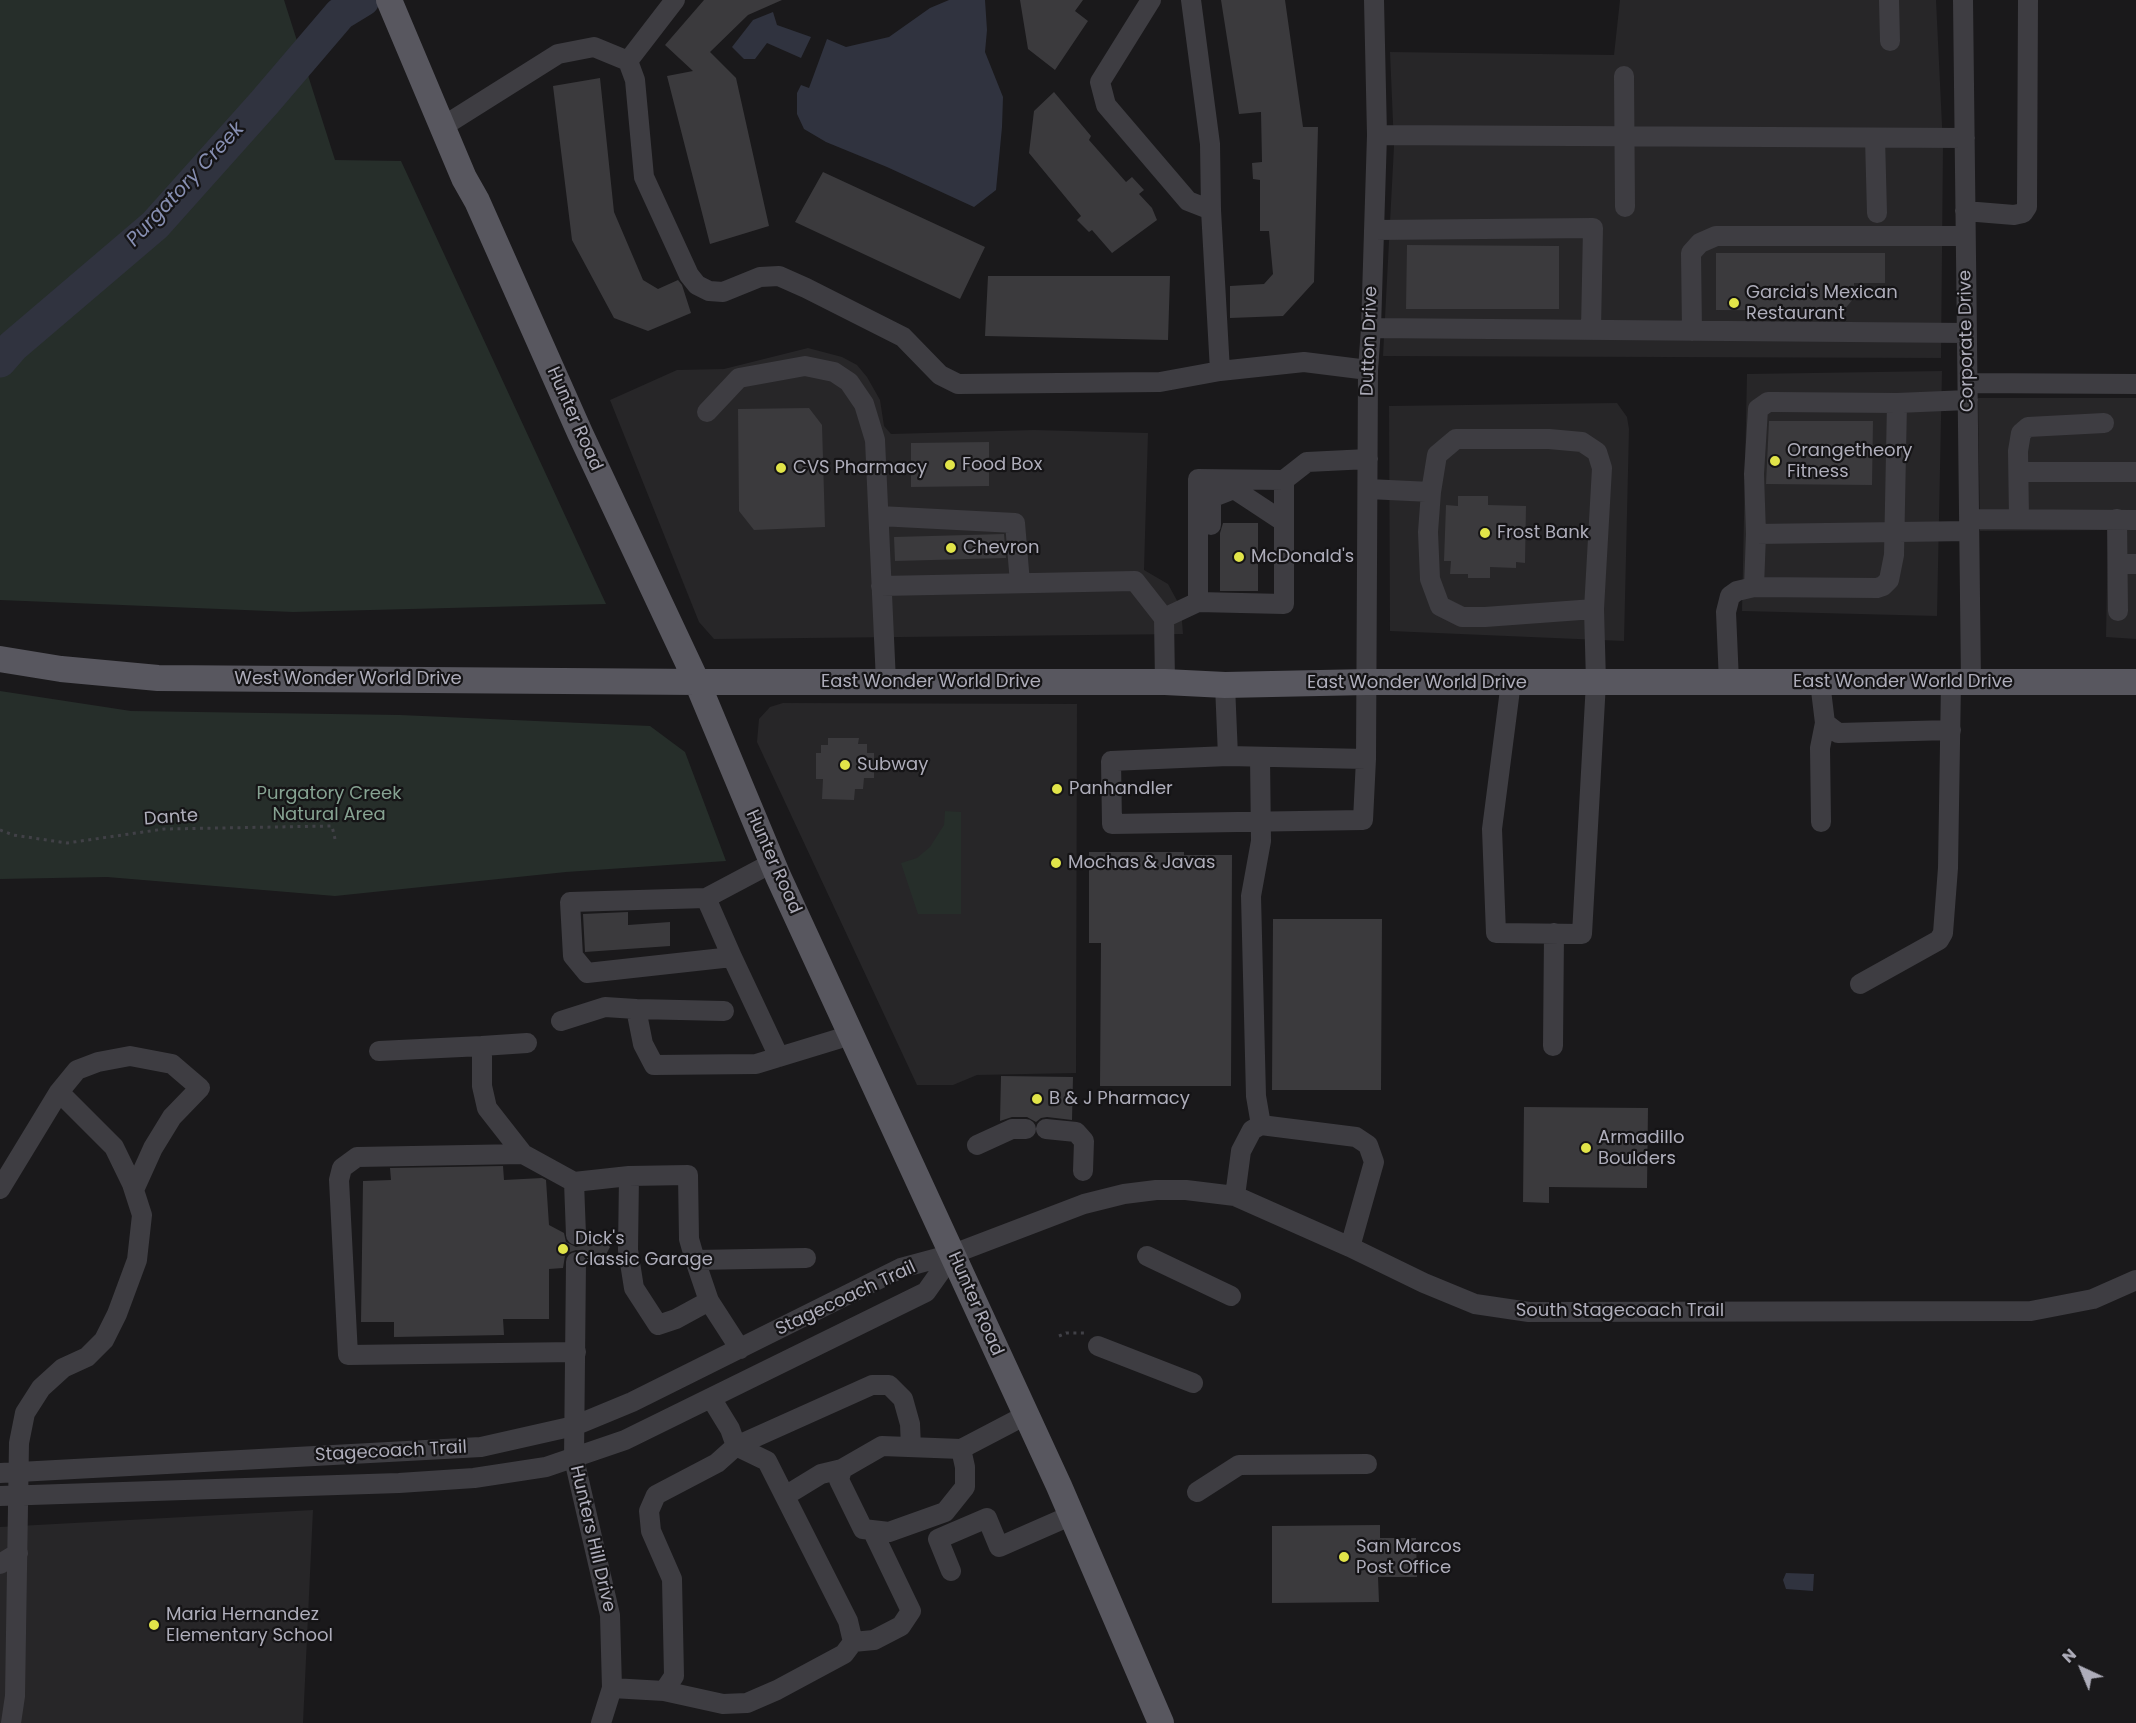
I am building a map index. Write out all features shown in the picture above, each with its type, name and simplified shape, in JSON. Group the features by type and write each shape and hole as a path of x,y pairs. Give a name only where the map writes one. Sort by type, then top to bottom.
{"main road":[{"name":"Hunter Road","path":"389,0 464,178 477,201 580,433 697,682 772,863 1072,1515 1161,1723"},
{"name":"West Wonder World Drive","path":"0,659 61,669 158,678 697,682"},
{"name":"East Wonder World Drive","path":"697,682 1165,682 1225,685 1367,682 2136,682"}],"street":[{"path":"628,61 675,0"},
{"path":"1151,0 1100,82 1106,105 1188,201 1211,210"},
{"path":"1191,0 1210,144 1211,210 1220,371"},
{"name":"Dutton Drive","path":"1261,821 1363,820 1367,682 1368,370 1377,135 1374,0"},
{"path":"1889,0 1890,41"},
{"name":"Corporate Drive","path":"1860,984 1938,940 1943,933 1948,868 1951,730 1961,682 1969,525 1963,0"},
{"path":"1965,212 2014,215 2023,213 2027,207 2028,0"},
{"path":"442,127 558,54 594,47 628,61 635,80 644,177 689,275 698,285 709,291 723,292 760,277 779,276 903,337 940,375 958,384 1160,382 1220,371 1304,362 1368,370"},
{"path":"1624,76 1625,207"},
{"path":"1377,135 1965,138"},
{"path":"1875,138 1876,213"},
{"path":"1374,230 1593,228 1591,329"},
{"path":"1692,331 1691,253 1700,243 1716,236 1965,236"},
{"path":"1371,328 1967,333"},
{"path":"707,412 740,378 805,366 834,372 849,382 864,404 875,440 886,682"},
{"path":"1754,587 1756,534 1754,474 1758,409 1768,402 1897,403 1968,392 2136,384"},
{"path":"1729,682 1726,612 1730,596 1737,591 1754,587 1883,586 1889,580 1894,555 1897,403"},
{"path":"2019,518 2019,440 2021,432 2028,427 2104,423"},
{"path":"1510,682 1492,829 1496,933 1582,934 1596,682 1594,609 1602,468 1597,452 1582,442 1549,439 1456,439 1437,455 1428,532 1430,579 1440,606 1462,617 1594,609"},
{"path":"1197,602 1198,479 1284,480 1307,462 1368,459"},
{"path":"2019,472 2136,471"},
{"path":"1164,618 1197,602 1284,603 1284,480"},
{"path":"1198,570 1211,556 1211,498 1234,489 1284,522"},
{"path":"1368,489 1431,492"},
{"path":"879,516 1015,523 1020,583"},
{"path":"1756,534 1895,532 2019,518 2126,519 2127,564 2118,611"},
{"path":"881,586 1135,581 1164,618 1165,682"},
{"path":"1820,682 1825,723 1820,748 1821,822"},
{"path":"1225,685 1228,756"},
{"path":"1825,723 1838,733 1951,730"},
{"path":"1261,821 1112,824 1111,761 1228,756 1366,759"},
{"path":"1260,757 1261,841 1251,896 1256,1096 1261,1125"},
{"path":"732,957 587,973 573,956 570,902 706,898 772,863"},
{"path":"706,898 779,1057"},
{"path":"1552,1046 1554,933"},
{"path":"561,1021 604,1007 724,1011"},
{"path":"636,1009 643,1044 654,1065 756,1064 850,1035"},
{"path":"379,1052 527,1043"},
{"path":"482,1046 482,1086 487,1108 523,1154 574,1182 629,1176 688,1175 688,1239 694,1260 709,1301 741,1349"},
{"path":"0,1189 59,1092 77,1070 98,1062 130,1056 172,1064 200,1088 172,1117 153,1148 134,1190"},
{"path":"11,1723 15,1696 18,1553 9,1473 19,1443 25,1413 41,1388 63,1368 87,1357 104,1340 117,1314 137,1260 142,1215 134,1190 114,1147 59,1092"},
{"path":"1235,1196 1241,1151 1252,1130 1261,1125 1356,1137 1368,1145 1374,1162 1350,1247"},
{"path":"977,1145 1012,1130 1026,1129"},
{"path":"1046,1129 1076,1132 1084,1141 1083,1171"},
{"path":"523,1154 357,1157 342,1168 339,1180 348,1355 576,1352"},
{"path":"629,1176 628,1250 634,1288 658,1325 686,1314 709,1301"},
{"path":"574,1182 576,1235"},
{"name":"South Stagecoach Trail","path":"953,1254 1084,1204 1124,1194 1156,1190 1186,1190 1235,1196 1350,1247 1424,1284 1475,1304 1529,1312 2031,1311 2093,1299 2136,1280"},
{"name":"Stagecoach Trail","path":"9,1473 481,1447 574,1426 632,1402 902,1268 953,1254"},
{"name":"Stagecoach Trail","path":"10,1496 474,1479 546,1467 625,1440 926,1292 953,1254"},
{"path":"1148,1256 1231,1296"},
{"path":"694,1260 806,1258"},
{"name":"Hunters Hill Drive","path":"576,1262 574,1459 610,1615 612,1688 601,1723"},
{"path":"1096,1340 1193,1383"},
{"path":"664,1691 674,1676 672,1579 651,1531 649,1511 656,1495 717,1463 736,1446 872,1384 889,1385 903,1399 910,1424 910,1447"},
{"path":"711,1398 730,1430 736,1446 767,1461 848,1621 853,1642"},
{"path":"784,1496 821,1474 842,1469 882,1446 961,1449 1026,1415"},
{"path":"842,1469 839,1480 863,1529 889,1532 945,1512 965,1487 965,1467 961,1449"},
{"path":"1197,1492 1239,1465 1367,1464"},
{"path":"951,1571 938,1539 987,1518 999,1546 1072,1515"},
{"path":"612,1688 664,1691 723,1704 747,1703 777,1690 844,1654 853,1642 874,1640 901,1626 910,1611 872,1530"},
{"path":"0,1564 18,1553"}],"path":[{"name":"Dante","path":"0,830 14,835 67,843 164,830 332,826 335,839"},
{"path":"1059,1336 1066,1333 1096,1340"}],"shaded area":[{"path":"1620,0 1936,0 1943,146 1941,358 1383,356 1394,146 1390,52 1614,55"},
{"path":"808,348 842,357 857,365 880,400 884,426 891,434 1034,430 1148,433 1144,570 1168,584 1181,608 1183,634 714,639 699,622 610,400 677,370 724,369"},
{"path":"1942,371 1937,616 1742,611 1747,374"},
{"path":"1978,398 2136,398 2136,639 2106,637 2108,530 1980,531"},
{"path":"1617,403 1627,417 1629,429 1624,641 1390,631 1389,406"},
{"path":"783,703 1077,704 1076,1073 977,1075 953,1085 917,1085 757,742 759,719 770,707"},
{"name":"Maria Hernandez Elementary School","path":"313,1510 303,1723 0,1723 0,1527"}],"green space":[{"path":"0,0 284,0 335,160 401,161 606,604 293,612 0,600"},
{"name":"Purgatory Creek Natural Area","path":"0,691 131,711 400,715 650,726 685,752 726,861 566,872 335,896 107,877 0,879"},
{"path":"945,811 961,812 961,914 918,914 901,863 917,858 930,847 944,825"}],"water":[{"path":"949,0 985,0 987,30 985,52 1003,97 996,190 974,207 826,142 804,129 797,114 797,93 801,85 809,88 827,39 846,47 889,37 930,8"},
{"path":"773,12 777,25 811,37 801,58 767,43 755,59 744,59 732,47 753,20"},
{"path":"1786,1573 1814,1574 1813,1591 1786,1589 1783,1580"}],"building":[{"path":"704,0 782,0 748,15 710,52 736,78 769,226 710,244 667,76 693,71 665,45"},
{"path":"1020,0 1083,0 1075,11 1088,21 1055,70 1028,49"},
{"path":"1221,0 1285,0 1303,127 1318,127 1314,282 1283,316 1230,318 1230,286 1264,284 1273,274 1269,231 1260,231 1260,180 1253,179 1252,163 1262,162 1261,112 1239,114"},
{"path":"600,78 614,212 643,280 658,289 678,280 682,285 691,313 648,331 614,318 572,240 553,86"},
{"path":"1054,92 1091,136 1089,140 1126,182 1132,177 1144,190 1139,194 1152,208 1157,220 1112,253 1092,230 1089,232 1077,220 1081,216 1029,153 1034,111"},
{"path":"823,172 985,247 960,299 795,222"},
{"path":"1407,245 1559,246 1559,309 1406,309"},
{"path":"1716,253 1885,253 1885,283 1854,283 1854,298 1843,311 1716,310"},
{"path":"988,276 1170,276 1168,340 985,336"},
{"name":"CVS Pharmacy","path":"809,408 822,425 825,527 754,530 739,511 738,409"},
{"path":"1769,421 1873,421 1872,485 1766,484"},
{"name":"Food Box","path":"989,442 989,486 911,487 911,443"},
{"name":"Frost Bank","path":"1458,496 1488,496 1488,505 1526,506 1525,563 1516,562 1516,568 1490,567 1490,578 1468,578 1468,574 1450,574 1451,561 1444,561 1446,505 1458,506"},
{"name":"McDonald's","path":"1223,523 1258,523 1258,591 1220,591 1220,533"},
{"name":"Chevron","path":"1004,534 1006,558 895,561 894,537"},
{"name":"Subway","path":"828,738 859,738 858,744 867,744 867,753 874,753 874,778 864,778 863,789 855,789 854,800 822,799 823,779 816,779 816,753 821,753 821,745 828,745"},
{"path":"1089,852 1184,852 1184,855 1232,855 1231,1086 1100,1086 1101,943 1089,943"},
{"path":"628,912 628,925 670,922 670,946 585,952 583,914"},
{"path":"1273,919 1382,919 1381,1090 1272,1090"},
{"name":"B & J Pharmacy","path":"1001,1076 1073,1077 1072,1120 1047,1117 1036,1122 1027,1117 1012,1117 1000,1121"},
{"name":"Armadillo Boulders","path":"1524,1107 1648,1108 1647,1188 1549,1187 1549,1203 1523,1202"},
{"path":"503,1166 504,1180 542,1178 546,1180 549,1225 564,1233 566,1242 576,1247 583,1245 588,1235 599,1235 610,1247 602,1262 588,1262 582,1251 570,1252 565,1256 563,1268 549,1269 549,1319 503,1319 504,1335 394,1337 394,1322 361,1322 363,1181 391,1180 390,1168"},
{"name":"San Marcos Post Office","path":"1380,1525 1380,1538 1416,1538 1417,1577 1378,1577 1379,1602 1272,1603 1272,1526"}],"waterway":[{"name":"Purgatory Creek","path":"0,361 13,346 155,225 340,14 363,0"}],"place":[{"name":"Garcia's Mexican Restaurant","path":"1734,303"},
{"name":"Orangetheory Fitness","path":"1775,461"},
{"name":"Food Box","path":"950,465"},
{"name":"CVS Pharmacy","path":"781,468"},
{"name":"Frost Bank","path":"1485,533"},
{"name":"Chevron","path":"951,548"},
{"name":"McDonald's","path":"1239,557"},
{"name":"Subway","path":"845,765"},
{"name":"Panhandler","path":"1057,789"},
{"name":"Mochas & Javas","path":"1056,863"},
{"name":"B & J Pharmacy","path":"1037,1099"},
{"name":"Armadillo Boulders","path":"1586,1148"},
{"name":"Dick's Classic Garage","path":"563,1249"},
{"name":"San Marcos Post Office","path":"1344,1557"},
{"name":"Maria Hernandez Elementary School","path":"154,1625"}]}
